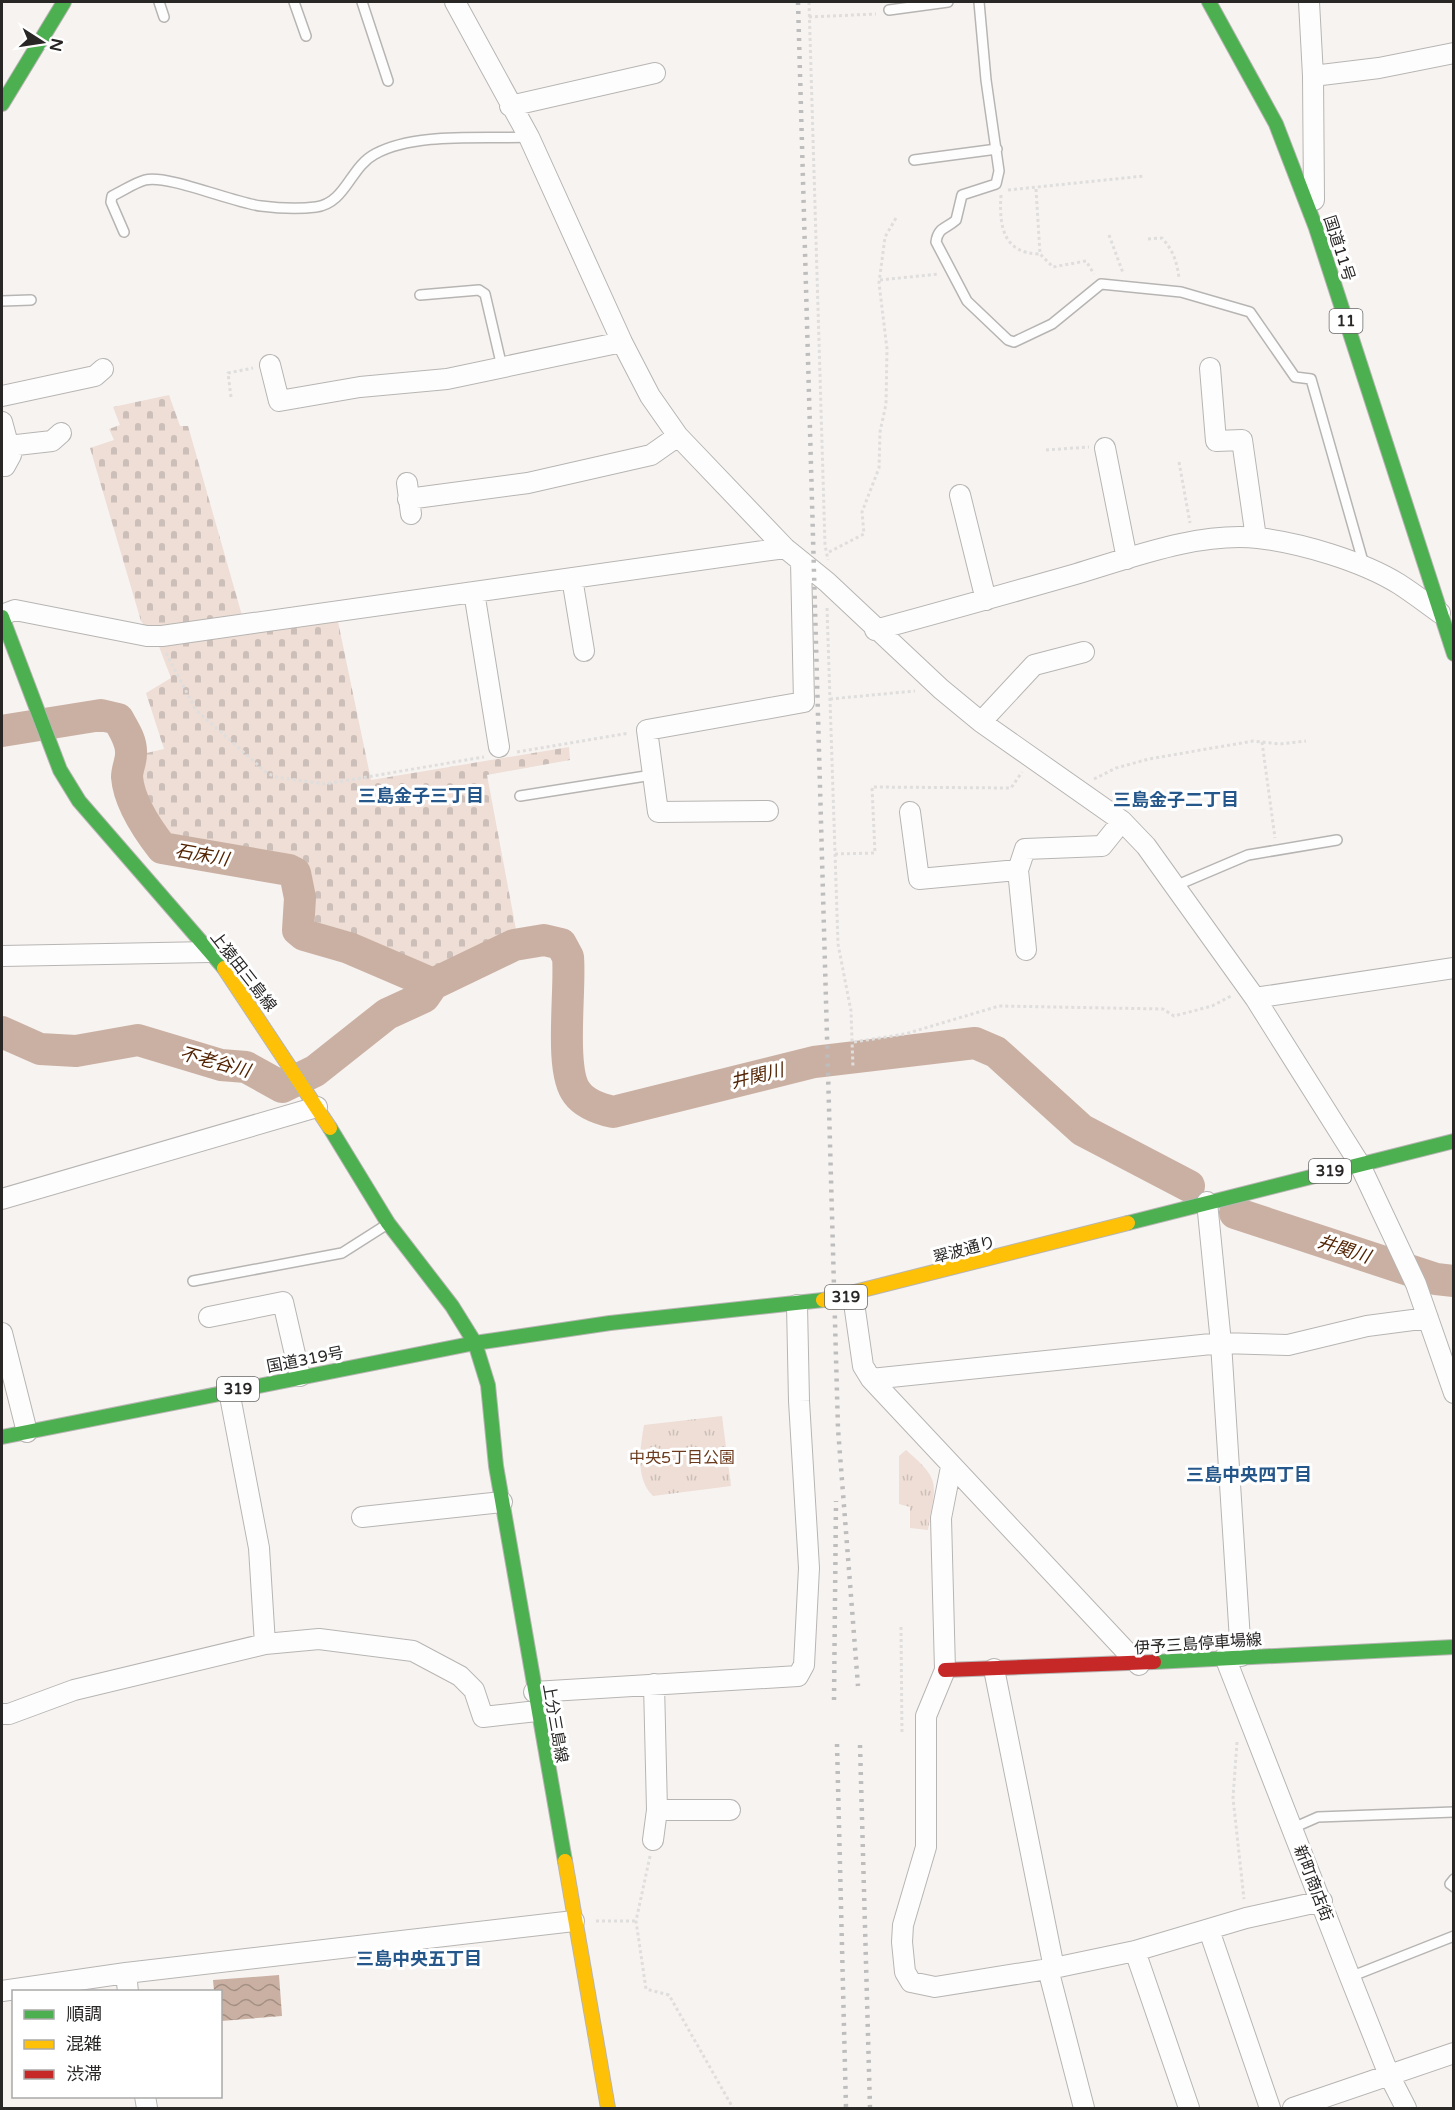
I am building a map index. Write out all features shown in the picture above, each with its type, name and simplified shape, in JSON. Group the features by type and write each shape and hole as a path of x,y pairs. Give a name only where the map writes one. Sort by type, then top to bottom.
{"main road":[{"path":"2,104 64,2"},
{"name":"国道11号","path":"1209,2 1276,124 1316,228 1454,654"},
{"name":"上猿田三島線","path":"2,616 60,770 79,801 230,975 305,1087 388,1223 416,1256 475,1343"},
{"name":"翠波通り","path":"475,1343 610,1323 797,1305 853,1296 1207,1202 1454,1141"},
{"name":"国道319号","path":"2,1437 475,1343"},
{"name":"上分三島線","path":"475,1343 488,1385 502,1502 608,2109"},
{"name":"伊予三島停車場線","path":"945,1670 1139,1665 1233,1657 1454,1647"}],"street":[{"path":"1309,2 1316,228"},
{"path":"459,3 510,106 529,137 622,342 650,396 678,436 785,548 827,582 875,630 941,689 981,722 1122,822 1146,846 1250,992 1359,1163 1416,1284 1454,1393"},
{"path":"1313,76 1379,68 1454,53"},
{"path":"510,106 655,74"},
{"path":"270,365 279,401 360,387 447,379 622,342"},
{"path":"1210,368 1216,441 1242,440 1256,538"},
{"path":"2,396 95,376 103,369"},
{"path":"2,422 10,455 5,466 2,466"},
{"path":"8,446 52,441 61,433"},
{"path":"409,499 528,483 651,455 678,436"},
{"path":"1105,448 1127,559"},
{"path":"960,495 986,600"},
{"path":"875,630 1194,542 1256,538 1286,543 1365,567 1399,584 1440,613"},
{"path":"2,616 15,610 147,636 162,636 785,548"},
{"path":"768,812 658,812 647,730 804,702 801,561"},
{"path":"572,578 584,651"},
{"path":"474,592 500,752"},
{"path":"981,722 1034,665 1084,652"},
{"path":"910,812 919,879 1018,870"},
{"path":"1026,950 1018,870 1025,849 1102,846 1122,822"},
{"path":"2,956 210,952"},
{"path":"1250,992 1454,968"},
{"path":"2,1200 317,1107"},
{"name":"新町商店街","path":"1207,1202 1221,1343 1233,1657 1293,1828 1350,1977 1389,2075 1406,2109"},
{"path":"853,1296 863,1366 871,1379 1139,1665"},
{"path":"209,1317 283,1302 300,1376"},
{"path":"2,1714 9,1714 74,1690 265,1644 319,1639 413,1652 460,1676 474,1690 483,1717 536,1701 654,1684 798,1676 804,1665 809,1569 799,1401 797,1305"},
{"path":"871,1379 1221,1343 1288,1345 1367,1326 1428,1318"},
{"path":"2,1333 27,1432"},
{"path":"229,1391 259,1548 265,1644"},
{"path":"951,1467 941,1518 945,1670 926,1716 926,1847 903,1925 905,1972 910,1982 935,1987 1051,1969 1135,1951 1246,1918 1322,1901"},
{"path":"362,1517 502,1502"},
{"path":"994,1669 1051,1969 1084,2109"},
{"path":"653,1840 657,1810 654,1684"},
{"path":"657,1810 730,1810"},
{"path":"27,1990 127,1982 574,1921"},
{"path":"1209,1930 1270,2109"},
{"path":"1135,1951 1189,2109"},
{"path":"1293,2109 1454,2053"}],"lane":[{"path":"159,2 164,17"},
{"path":"294,2 306,36"},
{"path":"362,2 388,81"},
{"path":"889,10 948,2"},
{"path":"979,2 986,80 999,171 996,184 962,195 956,220 937,234 936,242 966,301 1008,340 1014,342 1052,324 1101,284 1181,292 1250,312 1295,377 1311,379 1365,567"},
{"path":"124,232 111,202 112,196 147,179 166,181 260,206 316,207 338,198 360,164 375,154 396,146 422,141 529,137"},
{"path":"914,160 997,149"},
{"path":"420,295 479,290 485,294 502,367"},
{"path":"2,301 31,300"},
{"path":"520,796 652,775"},
{"path":"1175,886 1215,867 1248,855 1337,840"},
{"path":"193,1281 342,1253 388,1223"},
{"path":"1293,1828 1318,1817 1454,1812"},
{"path":"1454,1879 1450,1884 1454,1887"},
{"path":"1350,1977 1454,1936"}],"path":[{"path":"809,2 824,533 828,552 838,944 851,1011 851,1038 854,1042 853,1068"},
{"path":"809,16 883,14 889,10"},
{"path":"1040,254 1024,254 1016,250 999,220 1001,190 1036,189 1054,185 1144,176"},
{"path":"1036,189 1040,254 1053,267 1086,261 1101,284"},
{"path":"828,552 864,534 864,503 879,468 880,432 886,404 887,349 879,280 885,237 896,218"},
{"path":"1109,235 1123,272 1123,286"},
{"path":"1148,239 1162,238 1168,245 1176,260 1181,292"},
{"path":"879,280 953,273"},
{"path":"231,398 228,373 270,365"},
{"path":"1046,450 1105,448"},
{"path":"1179,462 1194,542"},
{"path":"162,636 166,654 196,710 267,773 276,777 325,784 500,752 647,730"},
{"path":"830,699 941,689"},
{"path":"1083,794 1095,778 1116,768 1149,759 1253,741 1280,744 1306,741"},
{"path":"1262,742 1276,850"},
{"path":"854,1042 905,1034 999,1006 1163,1009 1174,1016 1212,1006 1250,992"},
{"path":"901,1627 902,1735"},
{"path":"1237,1740 1233,1798 1246,1918"},
{"path":"653,1840 636,1921 646,1989 669,1995 733,2109"},
{"path":"574,1921 636,1921"}],"green space":[{"path":"169,395 180,426 188,426 243,619 337,617 371,780 569,747 570,760 487,775 517,935 431,976 375,952 313,934 306,928 301,873 291,861 167,841 151,823 138,791 138,755 164,749 146,693 171,678 158,644 141,621 90,448 114,440 109,429 120,425 113,407"},
{"name":"中央5丁目公園","path":"722,1416 731,1486 653,1496 643,1481 641,1472 640,1453 644,1425"},
{"path":"906,1450 926,1469 934,1484 928,1530 910,1528 910,1507 899,1504 899,1456"}],"water":[{"path":"279,1975 282,2016 222,2021 222,1990 214,1990 213,1980"}],"waterway":[{"name":"石床川","path":"2,731 101,715 118,719 131,749 127,777 131,796 145,824 162,848 289,870 295,873 300,898 298,930 304,935 349,948 433,984"},
{"name":"井関川","path":"2,1032 40,1049 76,1051 138,1040 221,1065 246,1067 282,1087 315,1071 387,1014 424,997 433,984 514,945 544,940 561,944 568,957 568,1067 577,1093 598,1108 613,1112 814,1062 975,1043 996,1052 1082,1130 1189,1186"},
{"name":"井関川","path":"1235,1213 1436,1279 1454,1281"}],"railway":[{"path":"798,2 838,1429 858,1686"},
{"path":"834,1700 836,1501"},
{"path":"837,1744 846,2108"},
{"path":"860,1745 870,2108"}],"traffic: fast":[{"path":"2,104 64,2"},
{"path":"1209,2 1276,124 1316,228 1454,654"},
{"path":"2,617 60,770 79,801 224,968"},
{"path":"330,1128 388,1223 452,1306 475,1343 488,1385 496,1466 565,1861"},
{"path":"1128,1223 1454,1141"},
{"path":"2,1437 475,1343 610,1323 823,1300"},
{"path":"1154,1662 1454,1647"}],"traffic: slow":[{"path":"224,968 330,1128"},
{"path":"823,1300 1128,1223"},
{"path":"565,1861 608,2108"}],"traffic: jam":[{"path":"945,1670 1154,1662"}],"district":[{"name":"三島金子三丁目","path":"421,796"},
{"name":"三島金子二丁目","path":"1176,800"},
{"name":"三島中央四丁目","path":"1249,1475"},
{"name":"三島中央五丁目","path":"419,1959"}],"water label":[{"name":"不老谷川","path":"215,1062"}]}
